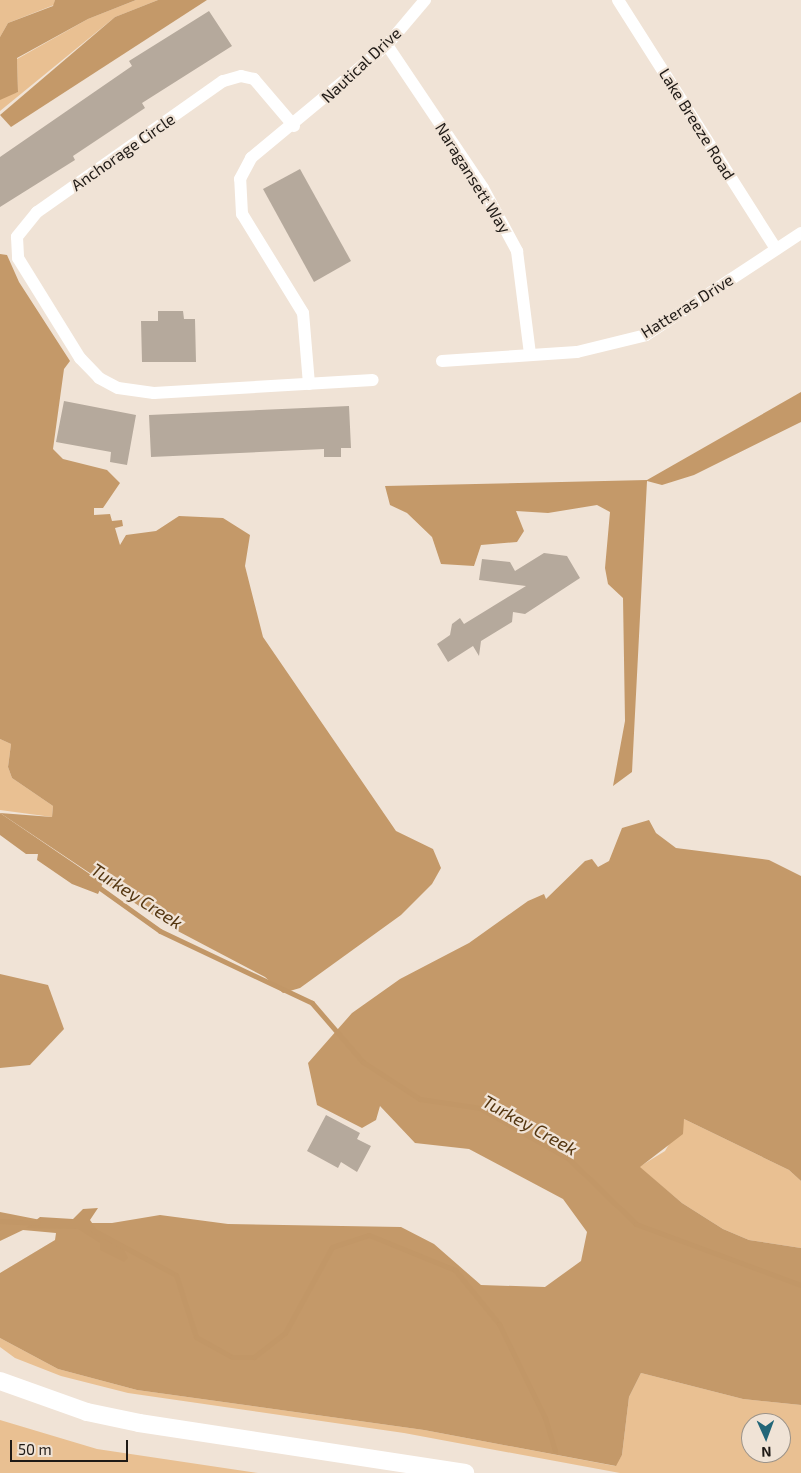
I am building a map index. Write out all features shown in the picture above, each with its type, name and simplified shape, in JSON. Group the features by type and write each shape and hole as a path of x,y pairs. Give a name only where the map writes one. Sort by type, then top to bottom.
{"main road":[{"path":"0,1381 87,1412 139,1423 464,1473"}],"street":[{"name":"Nautical Drive","path":"294,126 387,45 426,0"},
{"name":"Lake Breeze Road","path":"618,0 776,249"},
{"name":"Naragansett Way","path":"387,45 483,188 517,251 530,354"},
{"name":"Anchorage Circle","path":"294,126 259,82 249,77 231,78 37,212 23,227 16,245 24,272 80,358 107,384 154,393 373,380"},
{"path":"294,126 250,158 240,179 239,207 303,313 309,384"},
{"name":"Hatteras Drive","path":"442,360 577,352 646,335 801,233"}],"shaded area":[{"path":"0,0 55,0 54,5 8,23 0,37"},
{"path":"55,0 136,0 88,19 17,58 18,92 0,100 0,37 8,23 53,6"},
{"path":"136,0 158,0 115,17 0,111 0,97 18,92 17,59 88,19"},
{"path":"158,0 207,0 11,127 0,115 115,17"},
{"path":"0,254 7,255 19,282 70,361 64,369 53,449 63,459 107,470 120,483 103,508 94,508 94,515 110,514 112,521 122,520 123,526 115,528 120,545 126,535 156,531 179,516 223,518 250,535 245,566 263,637 396,831 433,849 441,868 432,884 401,915 300,988 283,993 265,977 172,928 0,813 52,817 53,806 12,778 8,767 11,744 0,739"},
{"path":"801,392 801,422 694,475 662,485 647,481 632,772 613,786 625,721 623,598 608,584 605,568 610,512 597,505 548,513 516,511 524,531 517,542 481,545 474,566 441,564 432,537 407,513 390,505 385,486 647,480"},
{"path":"0,739 11,744 8,767 12,778 53,806 52,817 0,810"},
{"path":"0,813 103,883 98,894 72,884 37,860 38,854 26,854 0,835"},
{"path":"649,820 656,833 676,848 769,860 801,876 801,1181 789,1170 684,1119 683,1134 640,1167 682,1203 723,1229 749,1240 801,1248 801,1405 743,1399 641,1373 629,1397 622,1455 616,1466 424,1430 137,1390 58,1369 0,1338 0,1273 55,1240 56,1233 23,1230 0,1241 0,1212 56,1223 112,1223 160,1215 228,1224 401,1227 434,1244 481,1285 545,1287 581,1261 587,1232 563,1199 469,1149 415,1143 380,1106 376,1120 362,1128 317,1105 308,1063 352,1013 400,979 469,943 528,901 544,894 546,899 585,861 592,859 598,867 609,861 622,828"},
{"path":"0,974 48,985 64,1029 30,1065 0,1068"},
{"path":"684,1119 789,1170 801,1181 801,1248 749,1240 723,1229 682,1203 639,1167 665,1151"},
{"path":"98,1208 90,1220 101,1236 124,1250 128,1258 124,1262 100,1250 100,1243 78,1229 26,1228 40,1217 73,1219 83,1209"},
{"path":"0,1338 58,1369 137,1390 424,1430 615,1466 622,1455 629,1397 641,1373 743,1399 801,1405 801,1473 620,1473 404,1433 128,1393 61,1376 15,1358 0,1347"},
{"path":"0,1420 97,1449 258,1473 0,1473"}],"building":[{"path":"209,11 232,46 142,103 145,108 73,156 75,160 0,207 0,157 132,66 129,61"},
{"path":"300,169 351,261 314,282 263,189"},
{"path":"158,311 183,311 184,319 195,319 196,362 142,362 141,321 158,321"},
{"path":"64,401 136,415 127,465 110,462 111,452 56,442"},
{"path":"349,406 351,448 341,448 341,457 324,457 324,449 151,457 149,415"},
{"path":"544,553 567,556 580,578 525,614 513,612 512,622 481,641 479,656 473,646 448,662 437,644 450,635 452,624 460,618 464,624 526,586 479,580 482,559 510,562 515,571"},
{"path":"326,1115 360,1133 357,1139 371,1146 357,1172 341,1162 338,1168 307,1151"}],"waterway":[{"name":"Turkey Creek","path":"97,886 160,931 312,1003 363,1062 420,1099 480,1108 569,1159 636,1224 801,1285"},
{"path":"0,1221 38,1223"},
{"path":"93,1230 176,1275 196,1337 232,1357 254,1357 285,1333 332,1247 369,1235 455,1270 499,1324 545,1418 555,1450"}]}
